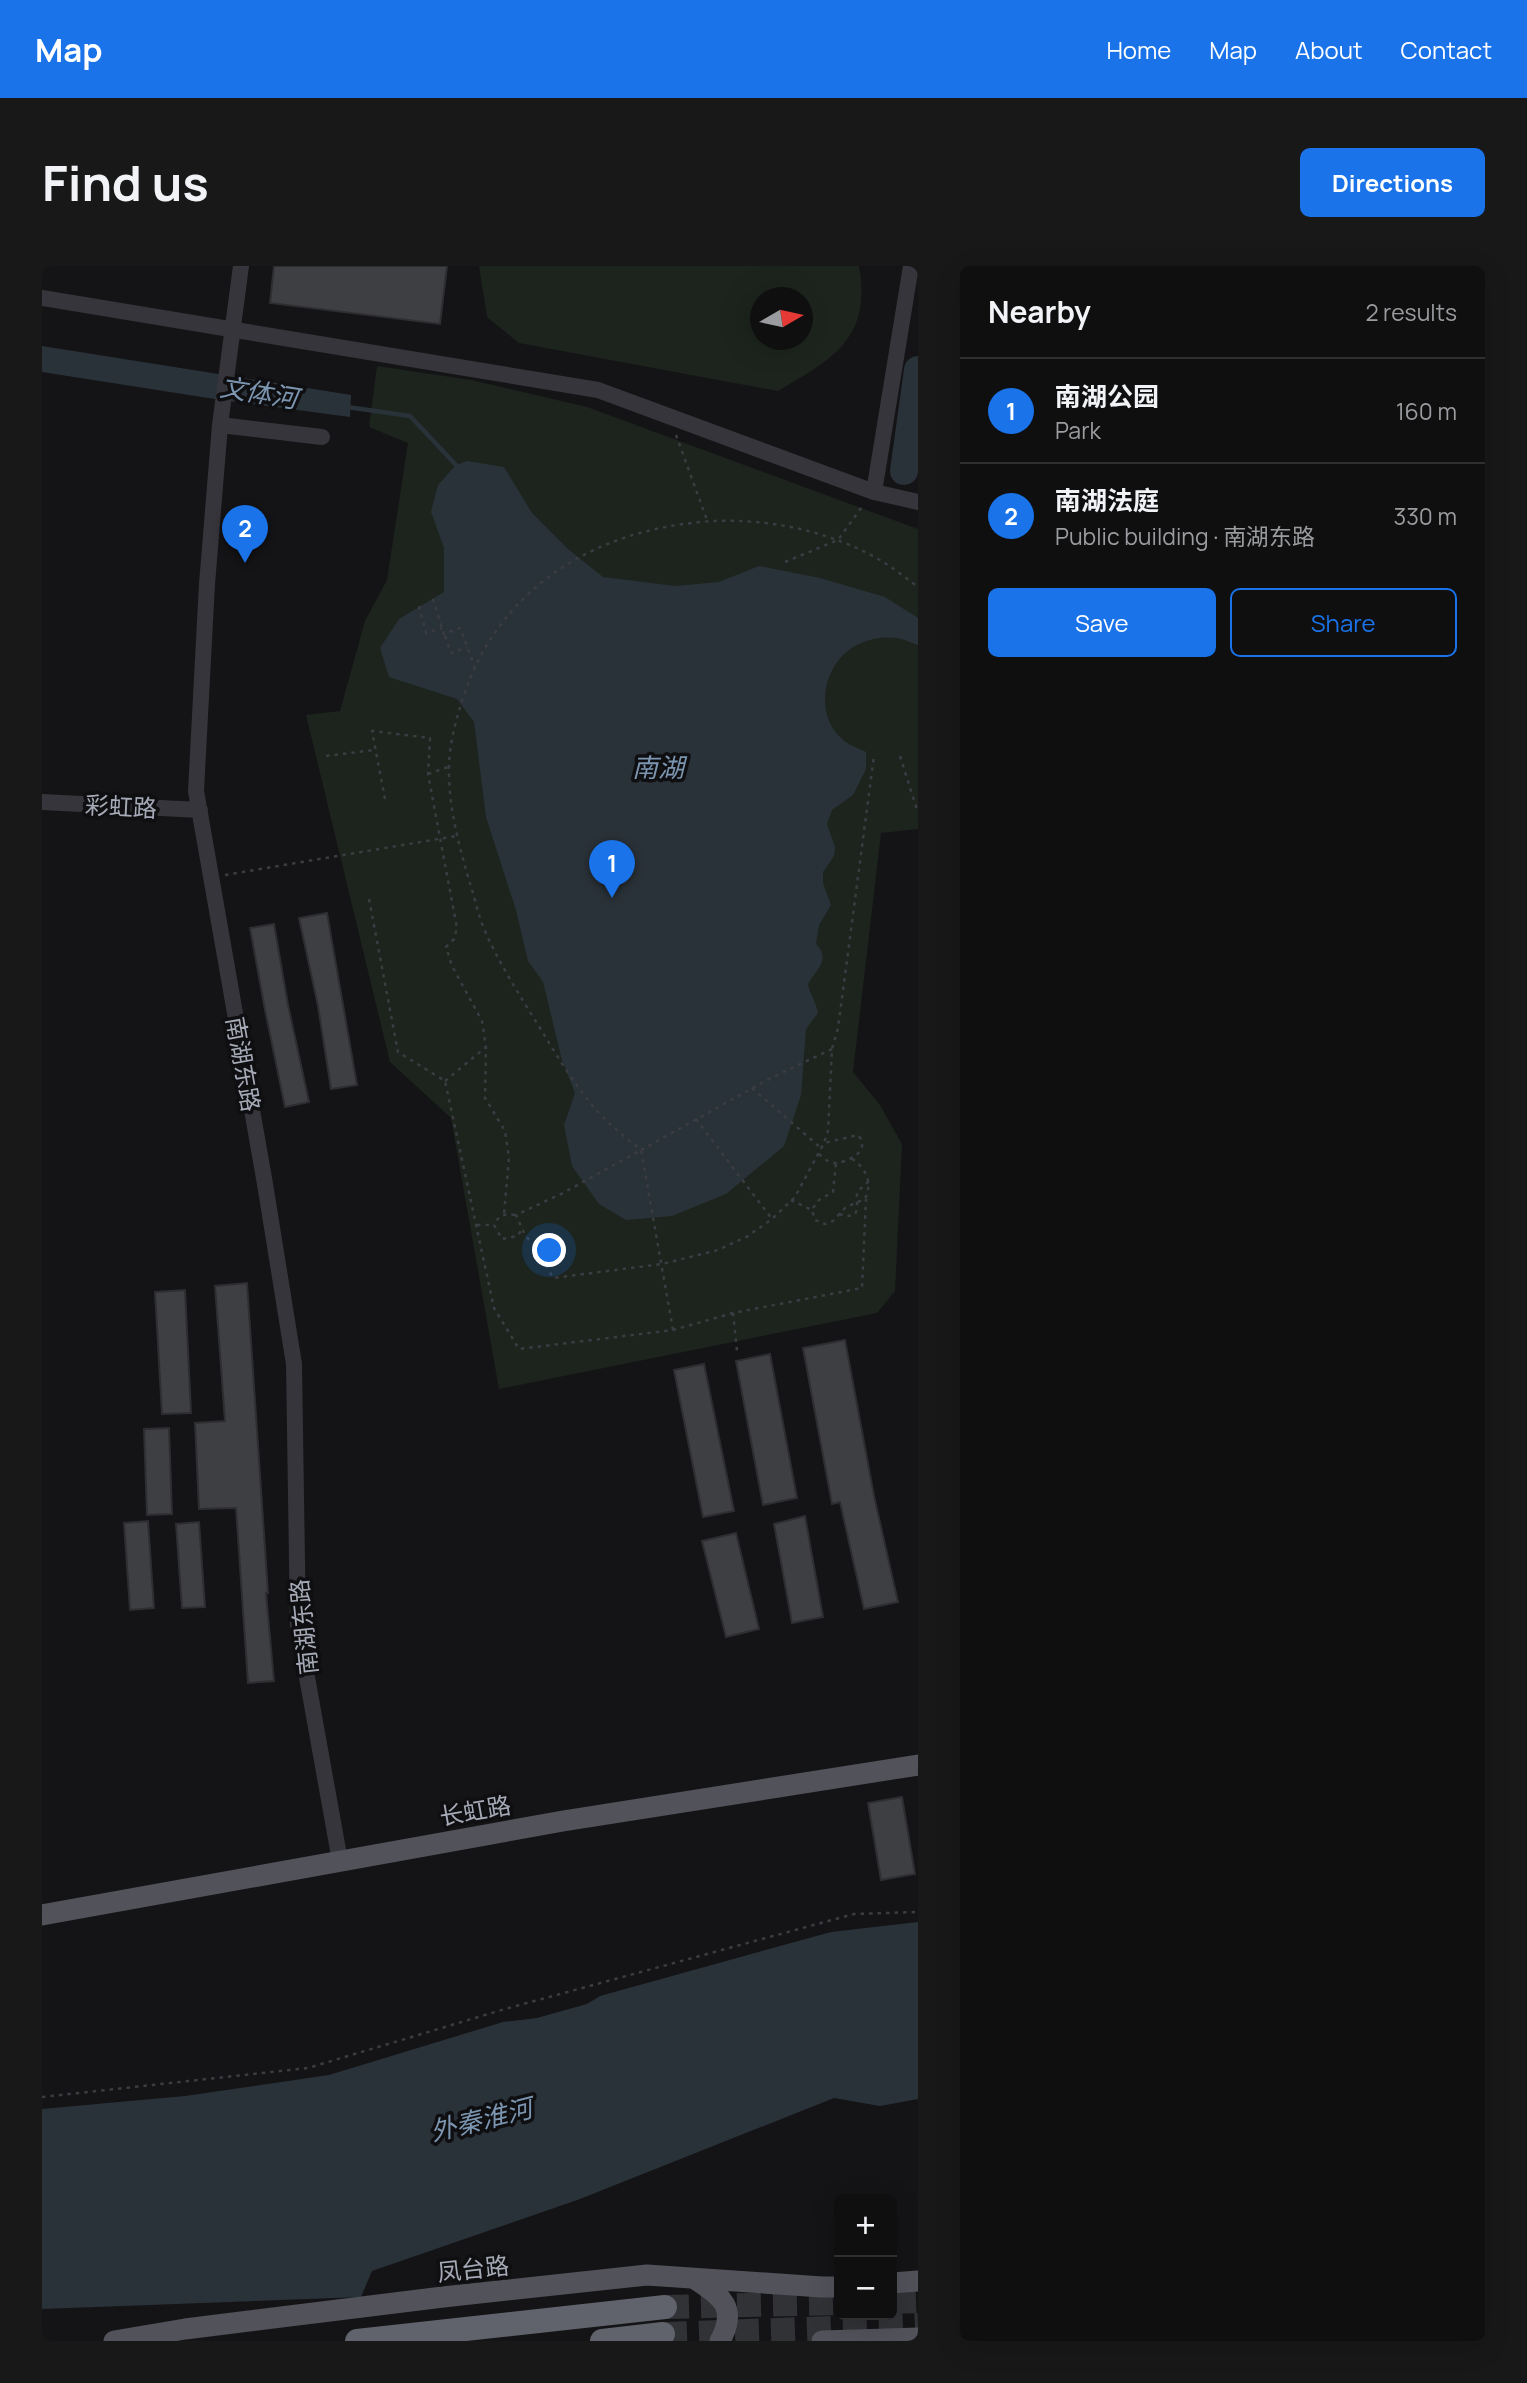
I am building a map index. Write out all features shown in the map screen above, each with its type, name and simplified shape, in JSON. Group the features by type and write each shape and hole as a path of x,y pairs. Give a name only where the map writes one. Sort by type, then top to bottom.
{"highway":[{"path":"357,2341 665,2307"},
{"path":"603,2341 663,2334"}],"main road":[{"name":"长虹路","path":"42,1915 563,1821 918,1765"},
{"name":"凤台路","path":"114,2341 185,2329 443,2297 647,2276 834,2287"},
{"path":"692,2277 720,2295 727,2312 727,2323 720,2341"},
{"path":"897,2283 918,2281"},
{"path":"822,2341 918,2338"}],"street":[{"name":"南湖东路","path":"241,266 220,425 207,584 196,792 294,1364 298,1627 340,1861"},
{"path":"874,492 911,266"},
{"path":"42,298 598,390 874,492 918,502"},
{"path":"220,425 322,438"},
{"name":"彩虹路","path":"42,802 200,810"}],"path":[{"path":"670,416 707,520"},
{"path":"785,562 838,540 874,492"},
{"path":"673,1329 641,1150 598,1111 559,1059 509,979 484,929 456,836 449,766 453,731 475,667 489,643 528,593 560,568 589,551 639,531 707,520 783,526 838,540 866,552 918,587"},
{"path":"433,599 451,653 467,647"},
{"path":"419,607 426,633 442,628"},
{"path":"444,634 460,628 475,667"},
{"path":"385,799 372,731 430,738 428,774 457,928 454,939 446,947 452,966 482,1021 486,1047 485,1098 505,1131 509,1158 505,1214"},
{"path":"326,756 374,750"},
{"path":"516,1215 522,1230 540,1253 553,1278 662,1264 718,1250 748,1236 772,1219 791,1200 822,1149 828,1131 832,1049 838,1028 874,756"},
{"path":"900,756 918,813"},
{"path":"428,774 449,766"},
{"path":"212,877 456,836"},
{"path":"369,899 398,1052 445,1081 494,1308 519,1349 673,1329 733,1313 862,1288 866,1199 870,1189 861,1164 851,1158"},
{"path":"445,1081 486,1047"},
{"path":"494,1225 497,1218 505,1214 516,1215 563,1193 752,1088 832,1049"},
{"path":"752,1088 822,1149"},
{"path":"696,1119 772,1219"},
{"path":"819,1154 836,1163 851,1158 862,1146 862,1139 858,1135 824,1143"},
{"path":"836,1163 833,1192 819,1200 813,1210 815,1220 825,1224 833,1221 846,1207 866,1199"},
{"path":"839,1214 855,1214 857,1192 869,1181"},
{"path":"791,1200 813,1210"},
{"path":"477,1224 494,1225"},
{"path":"494,1225 502,1239 517,1236 522,1230"},
{"path":"733,1313 737,1351"},
{"path":"42,2097 308,2068 505,2009 854,1914 918,1912"}],"shaded area":[{"path":"479,266 859,266 862,291 860,311 854,329 844,344 831,356 778,391 519,343 487,317"},
{"path":"377,366 471,380 587,407 918,529 918,829 881,833 853,1072 880,1105 902,1144 895,1291 877,1313 499,1389 451,1118 390,1062 306,715 340,711 365,621 387,580 408,443 369,427"}],"water":[{"path":"42,346 351,395 350,417 42,372"},
{"name":"南湖","path":"467,461 504,467 532,513 568,549 603,577 675,586 719,582 759,566 820,578 885,597 918,618 918,645 900,639 882,638 857,645 837,662 826,686 825,706 829,721 844,741 866,752 866,769 853,795 832,810 827,824 835,847 834,856 823,872 823,883 831,905 819,925 816,944 822,959 808,984 818,1013 806,1029 801,1095 784,1146 726,1194 672,1216 626,1220 599,1204 572,1166 564,1125 575,1093 562,1060 543,982 528,961 516,910 486,817 474,722 457,699 389,677 380,648 399,619 444,592 444,548 431,512 438,485 456,465"},
{"name":"外秦淮河","path":"918,1922 918,2099 880,2106 834,2098 580,2199 372,2271 361,2297 42,2309 42,2109 185,2096 329,2075 503,2022 537,2018 587,2004 600,1996 831,1932"}],"building":[{"path":"274,266 447,266 440,324 270,303"},
{"path":"327,913 357,1085 331,1089 318,1006 299,918"},
{"path":"274,924 309,1102 285,1107 250,928"},
{"path":"247,1283 274,1681 248,1683 236,1508 199,1509 195,1423 225,1421 215,1286"},
{"path":"185,1290 191,1413 162,1414 155,1292"},
{"path":"845,1340 874,1496 898,1602 864,1609 840,1502 832,1504 803,1348"},
{"path":"770,1354 797,1498 763,1505 736,1361"},
{"path":"704,1364 734,1511 703,1517 674,1370"},
{"path":"169,1428 172,1514 147,1515 144,1429"},
{"path":"805,1516 823,1617 792,1623 774,1524"},
{"path":"148,1521 154,1608 130,1610 124,1523"},
{"path":"199,1522 205,1607 182,1608 176,1524"},
{"path":"736,1533 759,1629 726,1637 702,1541"},
{"path":"902,1797 915,1874 881,1880 868,1803"}],"waterway":[{"path":"904,471 918,370"},
{"name":"文体河","path":"347,407 410,416 456,465"}],"tunnel":[{"path":"897,2302 918,2301"},
{"path":"665,2307 834,2303"},
{"path":"663,2334 918,2325"}],"place":[{"name":"南湖法庭","path":"245,563"},
{"name":"南湖公园","path":"612,898"}]}
